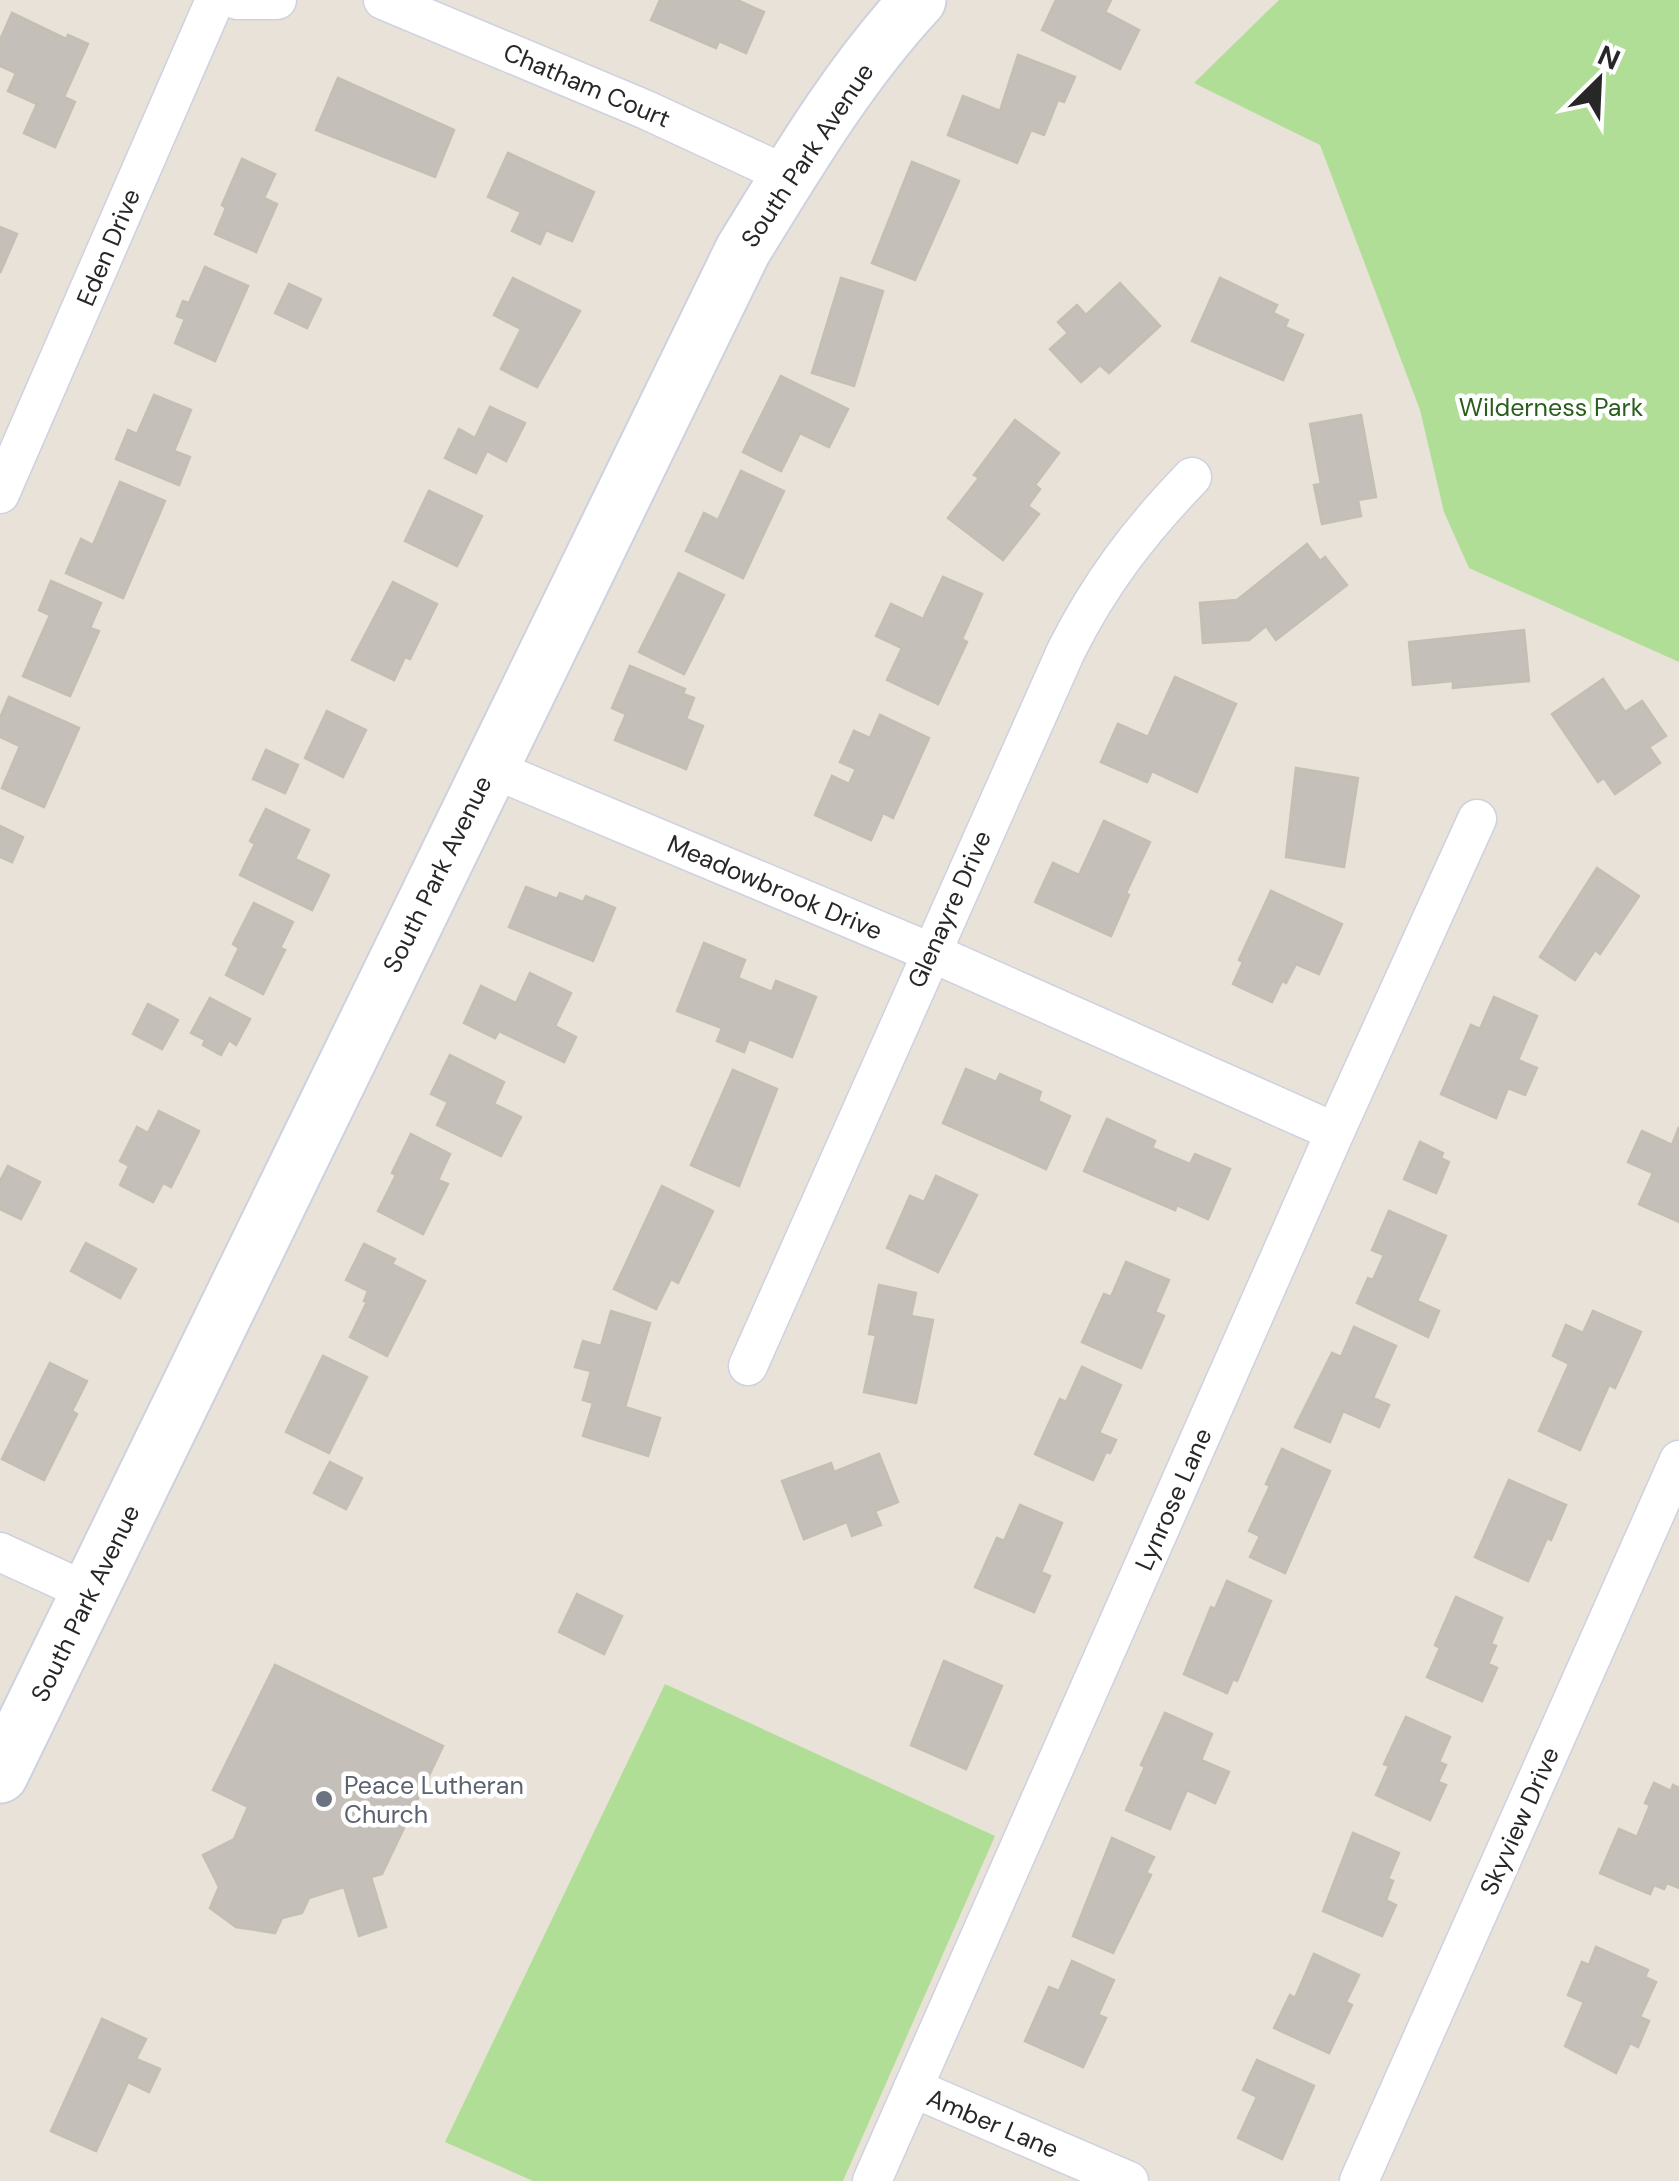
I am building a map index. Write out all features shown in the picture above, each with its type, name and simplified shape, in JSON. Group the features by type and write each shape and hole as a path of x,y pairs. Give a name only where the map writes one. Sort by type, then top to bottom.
{"main road":[{"name":"South Park Avenue","path":"0,1774 712,309 789,176 854,80 918,0"}],"street":[{"name":"Eden Drive","path":"0,494 15,423 214,0"},
{"path":"237,0 277,0"},
{"name":"Chatham Court","path":"383,0 644,109 789,176"},
{"name":"Glenayre Drive","path":"748,1366 930,952 1089,605 1128,548 1192,477"},
{"name":"Meadowbrook Drive","path":"488,767 930,952 1335,1132"},
{"name":"Lynrose Lane","path":"872,2181 1335,1132 1477,820"},
{"name":"Skyview Drive","path":"1359,2181 1679,1460"},
{"path":"0,1552 90,1592"},
{"name":"Amber Lane","path":"913,2088 1129,2181"}],"green space":[{"name":"Wilderness Park","path":"1279,0 1679,0 1679,662 1469,568 1444,512 1420,410 1320,145 1194,83"},
{"path":"665,1684 995,1836 843,2181 533,2181 445,2142"}],"building":[{"path":"660,0 737,0 764,12 746,53 719,41 716,48 651,20"},
{"path":"1056,0 1111,0 1105,12 1139,30 1120,69 1042,30"},
{"path":"12,13 66,39 68,35 88,44 64,97 75,102 55,147 24,133 37,104 8,91 16,73 0,66 0,40"},
{"path":"1018,55 1075,77 1064,102 1058,100 1044,135 1031,130 1017,163 948,135 963,96 1000,111"},
{"path":"338,78 454,130 435,177 316,130"},
{"path":"508,153 594,192 572,241 546,230 540,244 512,231 521,212 488,197"},
{"path":"242,159 275,174 264,198 277,204 256,252 215,234 226,208 222,205"},
{"path":"912,162 959,181 915,280 872,263"},
{"path":"0,227 17,234 0,273"},
{"path":"205,267 248,286 215,361 175,343 185,319 177,316 183,301 189,303"},
{"path":"513,278 580,311 537,387 501,369 521,329 494,315"},
{"path":"841,278 883,291 854,386 812,373"},
{"path":"1220,278 1277,305 1273,313 1288,320 1285,327 1303,335 1283,380 1192,341"},
{"path":"1120,283 1160,326 1109,373 1100,365 1081,382 1050,349 1068,333 1058,322 1077,305 1086,315"},
{"path":"289,284 321,299 307,328 275,313"},
{"path":"781,376 848,409 829,447 800,433 781,471 743,452"},
{"path":"154,395 191,410 174,451 190,457 179,485 116,459 128,430 137,434"},
{"path":"490,407 525,423 506,461 487,451 476,473 445,458 459,429 475,438"},
{"path":"1361,415 1376,497 1358,500 1361,516 1322,524 1314,485 1321,484 1310,424"},
{"path":"1015,420 1059,453 1035,485 1040,489 1028,506 1039,514 1003,560 948,518 979,478 974,475"},
{"path":"741,471 784,491 743,578 686,551 704,513 718,520"},
{"path":"120,482 165,501 123,598 66,573 81,539 93,545"},
{"path":"429,491 482,516 457,566 405,541"},
{"path":"1307,544 1320,561 1325,557 1347,585 1276,640 1266,626 1249,640 1203,643 1200,603 1237,600"},
{"path":"679,573 724,595 684,674 639,652"},
{"path":"943,577 982,594 962,639 967,642 938,704 887,680 902,648 876,636 891,604 923,619"},
{"path":"51,581 101,603 90,628 99,631 70,696 23,676 50,615 39,610"},
{"path":"393,582 437,604 410,659 405,657 394,680 352,660"},
{"path":"1524,630 1529,681 1453,688 1453,681 1413,685 1409,642"},
{"path":"630,666 685,689 683,694 694,698 686,719 703,726 686,769 615,740 626,714 612,708"},
{"path":"1175,677 1236,704 1197,792 1152,771 1147,782 1101,762 1118,724 1148,737"},
{"path":"1603,679 1625,712 1642,701 1666,736 1649,747 1660,763 1615,794 1604,778 1598,782 1552,714"},
{"path":"9,697 79,728 44,807 2,788 20,746 0,737 0,718"},
{"path":"327,711 366,730 343,777 305,758"},
{"path":"880,715 929,738 893,818 883,813 871,840 815,815 832,776 849,784 856,769 840,762 854,731 870,738"},
{"path":"266,750 298,765 285,793 253,779"},
{"path":"1296,768 1358,778 1344,867 1286,857"},
{"path":"266,809 309,830 295,859 329,875 312,910 240,875 255,844 250,841"},
{"path":"1104,821 1150,842 1111,936 1035,902 1053,863 1079,875"},
{"path":"0,826 23,837 12,862 0,857"},
{"path":"1597,868 1639,896 1600,954 1595,950 1575,980 1540,957"},
{"path":"526,887 557,899 560,893 583,902 586,896 615,908 593,961 509,927"},
{"path":"1271,891 1342,924 1319,974 1296,964 1272,1002 1233,984 1243,962 1239,960"},
{"path":"254,903 293,922 280,948 285,950 263,994 226,975 239,948 233,944"},
{"path":"704,943 745,960 738,978 772,992 776,981 816,997 792,1057 749,1039 744,1052 717,1041 722,1028 677,1011"},
{"path":"530,973 571,993 555,1026 576,1037 564,1062 499,1031 495,1038 464,1023 481,986 516,1003"},
{"path":"1494,997 1537,1016 1518,1060 1537,1068 1525,1095 1508,1088 1496,1118 1441,1094 1471,1025 1480,1029"},
{"path":"210,998 250,1019 236,1045 229,1040 221,1055 191,1033"},
{"path":"148,1004 178,1020 162,1049 133,1034"},
{"path":"450,1055 504,1082 494,1104 521,1117 501,1156 437,1125 448,1102 431,1094"},
{"path":"966,1069 996,1082 1000,1074 1041,1092 1038,1101 1070,1116 1046,1169 943,1123"},
{"path":"733,1070 777,1089 739,1186 691,1165"},
{"path":"159,1111 199,1131 171,1187 163,1183 153,1202 120,1185 129,1166 120,1161 137,1127 148,1133"},
{"path":"1107,1119 1155,1141 1152,1148 1190,1164 1195,1154 1230,1169 1208,1219 1177,1205 1175,1210 1084,1171"},
{"path":"1679,1127 1679,1222 1639,1204 1653,1173 1628,1162 1642,1131 1672,1145"},
{"path":"411,1134 450,1154 438,1180 448,1184 423,1234 378,1211"},
{"path":"1420,1142 1443,1153 1441,1158 1449,1162 1436,1193 1404,1179"},
{"path":"8,1166 40,1182 21,1219 0,1209 0,1181"},
{"path":"936,1176 977,1195 938,1272 887,1248 910,1196 924,1202"},
{"path":"662,1186 713,1211 678,1283 671,1279 656,1309 614,1289"},
{"path":"1389,1211 1446,1236 1417,1301 1439,1311 1428,1337 1357,1303 1384,1255 1372,1250"},
{"path":"86,1243 136,1269 120,1298 71,1271"},
{"path":"364,1244 395,1259 392,1264 425,1281 387,1356 350,1337 367,1302 364,1301 368,1291 346,1280"},
{"path":"1126,1262 1169,1280 1155,1312 1164,1316 1141,1368 1082,1342 1104,1294 1111,1297"},
{"path":"879,1285 916,1293 911,1316 933,1320 916,1403 864,1392 876,1335 869,1334"},
{"path":"611,1311 650,1323 625,1407 660,1418 648,1456 583,1436 593,1403 583,1400 591,1371 575,1367 583,1341 601,1346"},
{"path":"1593,1311 1641,1332 1615,1388 1609,1385 1580,1450 1539,1431 1569,1364 1553,1356 1566,1325 1583,1333"},
{"path":"1354,1327 1396,1346 1373,1398 1389,1405 1379,1427 1343,1411 1330,1442 1295,1427 1332,1353 1341,1357"},
{"path":"323,1356 367,1377 329,1453 286,1432"},
{"path":"50,1363 87,1381 72,1411 77,1414 44,1480 2,1459"},
{"path":"1082,1367 1121,1385 1099,1433 1116,1440 1093,1480 1035,1454 1060,1399 1066,1402"},
{"path":"1282,1449 1330,1471 1285,1573 1250,1557 1260,1536 1249,1531"},
{"path":"879,1454 898,1502 875,1511 881,1525 852,1536 847,1522 804,1539 782,1481 831,1463 834,1472"},
{"path":"330,1462 362,1478 346,1509 314,1493"},
{"path":"1509,1480 1566,1505 1528,1581 1475,1557"},
{"path":"1020,1505 1062,1523 1041,1572 1050,1576 1034,1612 975,1587 997,1538 1004,1541"},
{"path":"1227,1581 1271,1601 1237,1681 1233,1679 1227,1693 1184,1674 1211,1607 1215,1609"},
{"path":"577,1594 622,1616 604,1654 559,1632"},
{"path":"1456,1597 1502,1618 1488,1664 1497,1668 1482,1701 1427,1677 1440,1648 1435,1645"},
{"path":"944,1661 1002,1686 966,1769 911,1745"},
{"name":"Peace Lutheran Church","path":"275,1665 443,1746 382,1874 371,1877 386,1927 359,1936 344,1887 309,1898 302,1913 282,1918 275,1933 236,1927 210,1908 219,1887 203,1855 234,1839 248,1807 213,1790"},
{"path":"1165,1713 1212,1734 1201,1760 1229,1772 1215,1803 1187,1790 1170,1829 1126,1810"},
{"path":"1406,1717 1450,1737 1439,1762 1446,1765 1438,1782 1446,1785 1430,1820 1376,1795 1389,1766 1384,1764"},
{"path":"1654,1783 1671,1791 1673,1785 1679,1788 1679,1888 1667,1883 1664,1889 1654,1885 1650,1894 1600,1873 1619,1829 1637,1837"},
{"path":"1353,1833 1399,1853 1388,1879 1393,1881 1386,1900 1396,1905 1382,1936 1323,1911"},
{"path":"1112,1838 1154,1857 1146,1873 1151,1875 1113,1953 1073,1936"},
{"path":"1596,1947 1648,1970 1645,1977 1656,1982 1640,2017 1649,2021 1638,2047 1630,2043 1616,2073 1565,2046 1584,2002 1568,1995 1582,1962 1589,1965"},
{"path":"1314,1954 1359,1975 1346,2002 1352,2005 1329,2053 1274,2028 1290,1995 1295,1998"},
{"path":"1072,1961 1114,1980 1098,2015 1106,2018 1083,2067 1025,2041 1049,1987 1059,1991"},
{"path":"102,2019 146,2039 136,2059 160,2069 149,2092 128,2082 96,2151 51,2131"},
{"path":"1257,2060 1314,2086 1282,2159 1238,2138 1257,2097 1243,2090"}],"place":[{"name":"Peace Lutheran Church","path":"324,1799"}]}
